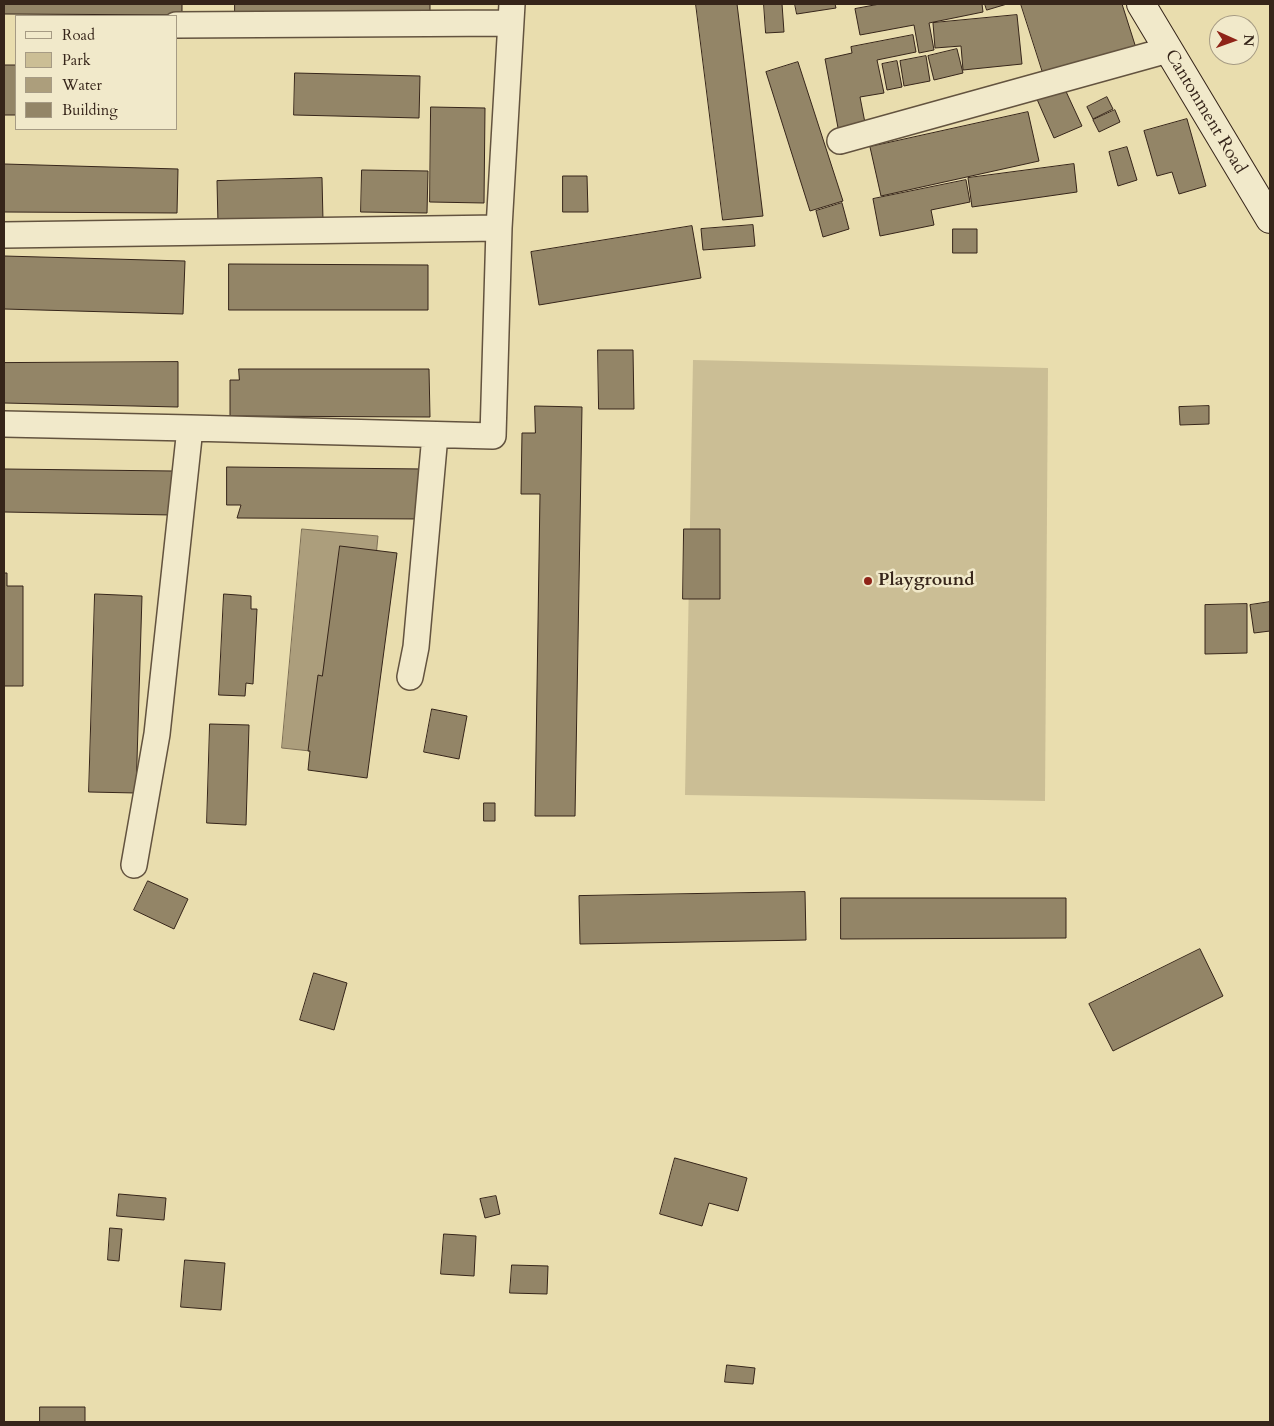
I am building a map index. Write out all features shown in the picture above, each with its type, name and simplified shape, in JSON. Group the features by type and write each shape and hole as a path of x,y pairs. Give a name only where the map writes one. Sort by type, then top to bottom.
{"street":[{"name":"Cantonment Road","path":"1141,4 1270,219"},
{"path":"4,424 493,436 499,228 511,13 178,25"},
{"path":"840,141 1168,50"},
{"path":"4,235 499,228"},
{"path":"134,865 157,734 190,428"},
{"path":"410,678 416,647 435,435"}],"green space":[{"name":"Playground","path":"693,360 1048,368 1045,801 685,795"}],"water":[{"path":"302,529 378,536 357,756 282,748"}],"building":[{"path":"4,4 182,4 182,15 4,14"},
{"path":"235,4 430,4 430,17 235,15"},
{"path":"696,4 737,4 763,216 723,220"},
{"path":"764,4 782,4 784,32 766,33"},
{"path":"795,4 835,4 836,8 797,14"},
{"path":"880,4 982,4 983,12 929,23 934,50 919,53 914,25 860,35 855,9"},
{"path":"985,4 1007,4 987,10"},
{"path":"1021,4 1122,4 1136,48 1045,79"},
{"path":"1017,15 1022,64 963,70 961,46 935,48 933,23"},
{"path":"913,35 916,52 877,60 884,93 860,97 866,128 839,133 825,59 852,53 851,47"},
{"path":"957,49 963,73 934,80 928,56"},
{"path":"926,56 930,81 904,86 900,61"},
{"path":"897,61 902,87 887,90 882,64"},
{"path":"798,62 843,201 810,211 766,72"},
{"path":"4,65 15,65 15,115 4,115"},
{"path":"295,73 420,76 419,118 294,115"},
{"path":"1063,85 1082,126 1054,138 1036,97"},
{"path":"1107,97 1113,109 1093,119 1087,107"},
{"path":"431,107 485,108 484,203 430,202"},
{"path":"1115,110 1120,122 1099,132 1093,120"},
{"path":"1028,112 1039,161 881,196 870,147"},
{"path":"1187,119 1206,186 1179,194 1172,172 1157,176 1144,131"},
{"path":"1127,147 1137,180 1118,186 1109,152"},
{"path":"4,164 178,169 177,213 4,212"},
{"path":"1074,164 1077,192 972,207 968,178"},
{"path":"362,170 428,171 427,213 361,212"},
{"path":"563,176 587,176 588,212 563,212"},
{"path":"322,178 323,221 218,224 217,181"},
{"path":"966,180 970,202 931,210 934,225 880,236 873,199"},
{"path":"842,203 849,229 823,237 816,211"},
{"path":"753,225 755,246 703,250 701,229"},
{"path":"692,226 701,278 539,305 531,252"},
{"path":"953,229 977,229 977,253 953,253"},
{"path":"4,256 185,261 183,314 4,309"},
{"path":"229,264 428,265 428,310 229,310"},
{"path":"598,350 633,350 634,409 599,409"},
{"path":"178,362 178,407 4,403 4,363"},
{"path":"239,369 429,369 430,417 230,416 230,380 239,380"},
{"path":"535,406 582,407 575,816 535,816 540,494 521,494 522,433 535,433"},
{"path":"1209,406 1209,424 1180,425 1179,407"},
{"path":"227,467 424,469 424,519 237,518 241,505 227,505"},
{"path":"4,469 173,471 172,515 4,512"},
{"path":"684,529 720,529 720,599 683,599"},
{"path":"340,546 397,553 367,778 308,770 310,751 308,751 318,675 322,676"},
{"path":"4,573 7,573 7,586 23,586 23,686 4,686"},
{"path":"95,594 142,596 136,793 89,792"},
{"path":"224,594 251,596 251,609 257,609 253,684 246,683 245,696 219,695"},
{"path":"1270,602 1270,631 1254,633 1250,605"},
{"path":"1247,604 1247,653 1205,654 1205,605"},
{"path":"432,709 467,716 459,759 424,752"},
{"path":"210,724 249,725 246,825 207,823"},
{"path":"484,803 495,803 495,821 484,821"},
{"path":"148,881 188,899 174,929 134,910"},
{"path":"805,892 806,940 580,944 579,896"},
{"path":"841,898 1066,898 1066,938 841,939"},
{"path":"1200,949 1223,996 1113,1051 1089,1004"},
{"path":"314,973 347,983 334,1030 300,1020"},
{"path":"675,1158 747,1178 738,1211 709,1203 702,1226 660,1214"},
{"path":"119,1194 166,1198 164,1220 117,1216"},
{"path":"496,1196 500,1214 485,1218 480,1199"},
{"path":"110,1228 122,1229 119,1261 108,1260"},
{"path":"444,1234 476,1236 474,1276 441,1274"},
{"path":"185,1260 225,1263 221,1310 181,1307"},
{"path":"512,1265 548,1266 547,1294 510,1293"},
{"path":"727,1365 755,1368 753,1384 725,1382"},
{"path":"40,1407 85,1407 85,1422 40,1422"}],"place":[{"name":"Playground","path":"868,581"}]}
